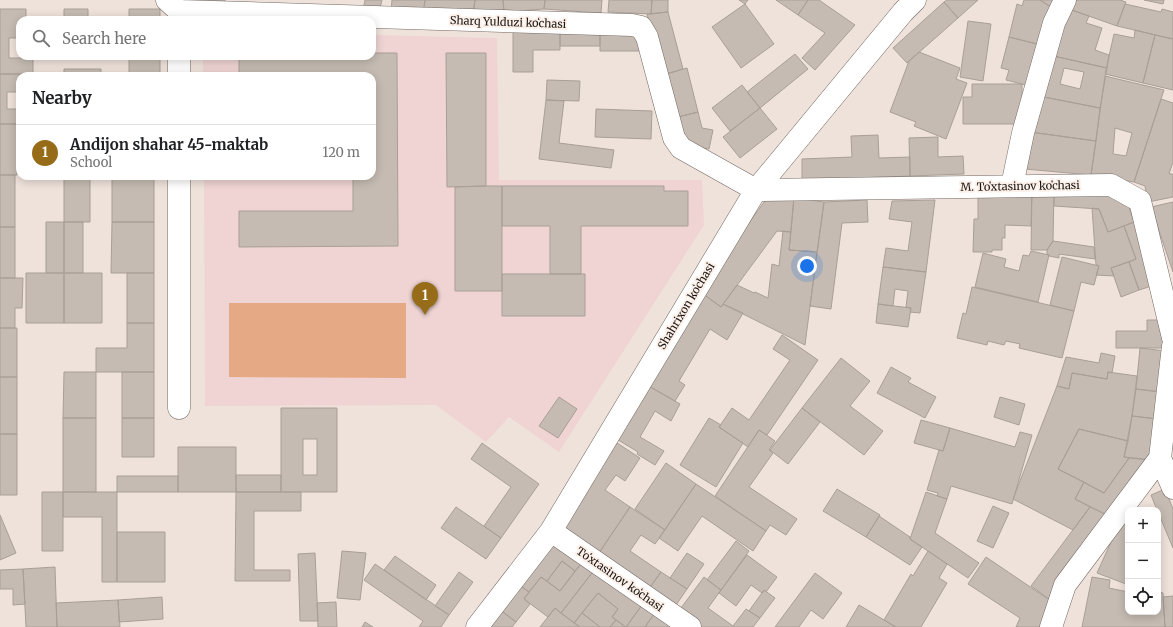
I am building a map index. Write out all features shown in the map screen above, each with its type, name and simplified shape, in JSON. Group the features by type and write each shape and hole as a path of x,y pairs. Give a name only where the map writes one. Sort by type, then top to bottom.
{"street":[{"path":"1012,186 1023,133 1054,23 1065,0"},
{"name":"Shahrixon koʻchasi","path":"478,627 551,530 756,190 903,4"},
{"name":"Sharq Yulduzi koʻchasi","path":"175,10 355,16"},
{"name":"Sharq Yulduzi koʻchasi","path":"376,17 624,25 641,27 647,37 674,138 681,148 756,190"},
{"path":"179,60 179,72"},
{"path":"179,180 179,408"},
{"name":"M. Toʻxtasinov koʻchasi","path":"756,190 1111,185 1140,200 1173,338"},
{"path":"1173,346 1160,458 1173,488"},
{"path":"1051,627 1065,585 1160,458"},
{"name":"Toʻxtasinov koʻchasi","path":"551,530 690,627"}],"shaded area":[{"path":"376,35 497,38 499,180 702,180 704,225 559,452 509,417 486,442 436,405 205,406 204,180 376,180 376,72 203,72 203,60 376,60"},
{"path":"229,303 406,303 406,378 229,377"}],"building":[{"path":"184,0 225,0 225,4 183,2"},
{"path":"365,0 382,0 380,8 364,5"},
{"path":"392,0 425,0 423,14 391,10"},
{"path":"425,0 475,0 473,14 423,14"},
{"path":"475,0 503,0 504,12 473,14"},
{"path":"503,0 545,0 544,9 504,12"},
{"path":"545,0 602,0 601,13 544,9"},
{"path":"609,0 652,0 651,14 608,12"},
{"path":"652,0 668,0 668,12 651,14"},
{"path":"739,0 748,0 745,4"},
{"path":"776,0 808,0 798,15"},
{"path":"808,0 819,0 855,25 815,70 802,58 825,33 798,15"},
{"path":"947,0 978,0 958,18 944,2"},
{"path":"1024,0 1040,0 1051,7 1041,45 1009,37 1017,4 1022,6"},
{"path":"1040,0 1055,0 1051,7"},
{"path":"1069,0 1120,0 1126,2 1117,26 1066,8"},
{"path":"1144,0 1164,0 1163,4"},
{"path":"944,2 958,18 907,63 893,48"},
{"path":"745,4 774,44 741,68 712,27"},
{"path":"1125,4 1161,12 1162,9 1173,12 1173,39 1117,26"},
{"path":"1066,8 1089,16 1086,23 1102,28 1095,50 1109,55 1107,68 1049,55"},
{"path":"0,9 26,9 26,16 16,16 16,38 9,38 9,58 16,58 16,60 33,60 33,72 0,74"},
{"path":"64,9 88,9 88,16 64,16"},
{"path":"129,9 160,9 160,16 129,16"},
{"path":"668,12 683,69 663,75 647,14"},
{"path":"968,21 991,24 983,81 960,77"},
{"path":"560,30 600,30 600,46 560,46"},
{"path":"560,30 560,50 533,50 533,72 513,72 513,31"},
{"path":"600,30 640,30 640,51 600,51"},
{"path":"1135,30 1155,35 1143,83 1105,74 1114,34 1134,38"},
{"path":"1155,35 1173,39 1173,90 1143,83"},
{"path":"1009,37 1041,45 1030,86 1006,80 1009,70 1001,68"},
{"path":"919,52 960,68 956,79 967,83 946,139 914,126 916,122 890,112 909,61"},
{"path":"376,53 397,53 398,246 239,247 239,211 353,211 353,180 376,180 376,72 239,72 239,60 376,60"},
{"path":"446,53 486,53 486,186 447,187"},
{"path":"795,54 808,69 760,108 747,92"},
{"path":"1049,55 1107,68 1100,108 1039,96","holes":["1064,68 1084,72 1080,89 1060,84"]},
{"path":"129,60 160,60 160,72 129,72"},
{"path":"687,68 698,112 674,118 663,75"},
{"path":"64,69 101,69 101,72 64,72"},
{"path":"0,74 16,74 16,92 7,92 7,109 16,109 16,124 0,124"},
{"path":"1105,76 1164,90 1134,182 1091,175","holes":["1115,128 1132,133 1126,156 1113,154"]},
{"path":"547,80 580,81 579,101 546,100"},
{"path":"972,84 1022,84 1022,124 963,124 963,97 972,97"},
{"path":"742,85 760,108 730,131 712,108"},
{"path":"1039,96 1100,108 1096,141 1030,132"},
{"path":"1161,99 1173,103 1173,162 1169,174 1173,174 1173,197 1148,202 1145,186 1134,182"},
{"path":"546,100 564,101 559,143 614,150 611,168 539,159"},
{"path":"760,108 777,129 740,158 723,137"},
{"path":"596,109 652,111 651,139 595,137"},
{"path":"698,112 702,128 713,130 709,149 681,144 674,118"},
{"path":"0,124 16,124 16,175 0,175"},
{"path":"1030,132 1096,141 1091,175 1025,169"},
{"path":"878,135 879,158 910,157 910,176 802,180 802,159 852,157 851,136"},
{"path":"938,137 938,157 963,156 964,174 910,176 909,138"},
{"path":"0,175 15,175 15,227 0,227"},
{"path":"64,180 90,180 90,222 64,222"},
{"path":"112,180 154,180 154,222 112,222"},
{"path":"502,186 502,291 455,291 455,187"},
{"path":"502,186 664,186 664,191 688,191 688,226 581,226 581,274 550,274 550,226 502,226"},
{"path":"978,188 1032,189 1031,226 1005,225 1005,238 1002,238 1002,250 992,250 992,252 973,252 974,219 978,219"},
{"path":"1032,189 1054,190 1053,241 1047,250 1031,250"},
{"path":"1054,190 1091,192 1126,199 1134,222 1108,232 1099,209 1054,206"},
{"path":"770,194 794,196 791,232 777,231 721,307 699,291"},
{"path":"794,198 824,202 817,252 789,250"},
{"path":"867,200 868,222 842,223 831,309 810,306 824,202"},
{"path":"935,200 926,272 883,267 886,248 908,251 912,222 889,219 892,201"},
{"path":"1173,202 1173,272 1151,207"},
{"path":"1092,208 1099,209 1108,232 1124,226 1136,259 1111,268 1114,276 1096,275 1099,266 1096,265"},
{"path":"46,222 64,222 64,273 46,273"},
{"path":"64,222 83,222 83,273 64,273"},
{"path":"112,222 154,222 154,273 111,273"},
{"path":"1134,222 1158,284 1139,290 1129,262 1136,259 1124,226"},
{"path":"0,227 15,227 15,278 0,278"},
{"path":"783,231 791,232 789,250 817,252 805,345 723,304 737,285 768,298 772,264 779,266"},
{"path":"1053,241 1094,247 1095,259 1059,254 1059,258 1049,256 1047,254 1047,250"},
{"path":"1031,251 1049,255 1038,302 975,287 983,253 1006,259 1004,267 1019,271 1023,255 1029,256"},
{"path":"1062,257 1099,266 1094,285 1081,282 1074,311 1050,305"},
{"path":"1129,262 1139,290 1121,297 1111,268"},
{"path":"883,267 926,272 920,313 910,312 911,308 906,307 908,291 895,289 893,306 878,304"},
{"path":"26,273 64,273 64,323 26,323"},
{"path":"64,273 102,273 102,323 64,323"},
{"path":"127,273 154,273 154,323 127,323"},
{"path":"502,274 585,274 585,316 502,316"},
{"path":"0,278 23,278 22,308 15,308 15,328 0,328"},
{"path":"972,287 1074,311 1062,358 1019,348 1020,344 1006,341 1004,345 988,341 987,345 957,338 963,313 966,314"},
{"path":"702,293 721,307 723,304 743,313 727,340 710,329 679,381 685,385 675,401 647,385"},
{"path":"878,304 911,308 908,327 876,323"},
{"path":"1147,320 1166,320 1166,348 1116,348 1116,331 1147,331"},
{"path":"127,323 154,323 154,372 96,372 96,348 127,348"},
{"path":"0,328 17,328 17,377 0,377"},
{"path":"782,335 818,360 767,435 759,430 748,447 719,427 732,408 749,420 790,360 773,349"},
{"path":"1140,348 1166,351 1161,392 1136,389"},
{"path":"1101,353 1115,356 1112,373 1108,372 1107,379 1072,373 1069,389 1057,386 1066,357 1099,363"},
{"path":"841,358 870,381 850,406 883,431 864,455 802,408"},
{"path":"891,367 911,378 908,382 936,397 925,418 877,393"},
{"path":"64,372 96,372 96,418 63,418"},
{"path":"122,372 154,372 154,418 122,418"},
{"path":"1108,372 1137,376 1128,441 1079,429 1058,469 1084,482 1075,499 1090,507 1073,530 1013,499 1057,386 1069,389 1072,373 1107,379"},
{"path":"0,377 17,377 17,434 0,434"},
{"path":"647,385 680,404 671,421 655,411 640,437 664,451 655,465 637,454 638,452 615,438"},
{"path":"1136,389 1161,392 1158,419 1132,416"},
{"path":"559,397 577,409 558,438 539,426"},
{"path":"1000,397 1025,404 1019,425 994,417"},
{"path":"281,408 337,408 337,492 281,492","holes":["303,439 317,439 317,475 303,475"]},
{"path":"802,408 820,422 788,464 770,450"},
{"path":"1132,416 1158,419 1153,460 1124,457"},
{"path":"63,418 96,418 96,492 63,492"},
{"path":"122,418 154,418 154,457 122,457"},
{"path":"709,418 721,425 719,427 743,443 716,487 680,465"},
{"path":"921,420 950,428 943,451 914,443"},
{"path":"950,428 1015,447 1020,432 1032,435 1012,504 951,486 947,499 937,496 938,493 927,490 939,450 943,451"},
{"path":"1079,429 1128,441 1124,457 1129,458 1104,493 1058,469"},
{"path":"759,430 775,441 769,450 773,453 749,487 797,519 786,535 770,525 766,531 715,496"},
{"path":"0,434 17,434 17,495 0,495"},
{"path":"614,441 640,458 625,481 616,475 605,490 630,507 598,554 556,525"},
{"path":"482,443 539,484 501,538 484,526 511,487 471,459"},
{"path":"178,447 236,447 236,492 178,492"},
{"path":"1129,458 1150,460 1109,516 1075,499 1084,482 1104,493"},
{"path":"666,463 696,484 665,530 635,509"},
{"path":"236,475 281,475 281,492 236,492"},
{"path":"117,476 178,476 178,492 117,492"},
{"path":"696,484 766,531 753,551 702,516 678,551 659,538"},
{"path":"837,489 880,515 866,537 823,511"},
{"path":"1165,489 1173,509 1173,548 1161,519 1161,507 1156,507 1151,495"},
{"path":"42,492 63,492 63,551 42,551"},
{"path":"63,492 117,492 117,582 102,582 102,517 63,517"},
{"path":"236,492 301,492 301,511 254,511 254,570 290,570 290,581 235,581"},
{"path":"926,492 947,499 935,533 979,563 968,578 910,539"},
{"path":"993,506 1009,513 993,548 977,541"},
{"path":"456,507 501,538 486,559 441,528"},
{"path":"630,507 665,530 655,544 641,535 630,551 661,572 648,590 597,556"},
{"path":"1090,507 1109,516 1049,599 1031,586"},
{"path":"1125,511 1125,584 1097,573"},
{"path":"0,515 16,553 0,560"},
{"path":"879,516 922,547 910,565 866,537"},
{"path":"117,532 165,532 165,582 117,582"},
{"path":"554,537 584,560 575,571 562,561 547,581 541,577 529,592 518,584"},
{"path":"736,541 749,551 721,590 707,580"},
{"path":"342,551 366,553 360,600 337,598"},
{"path":"928,551 947,564 939,578 947,583 921,627 896,627 884,620 911,574 913,576"},
{"path":"315,553 318,621 300,621 298,554"},
{"path":"687,553 704,564 687,589 670,578"},
{"path":"747,555 777,577 766,592 764,590 762,593 751,585 736,606 719,593"},
{"path":"395,556 436,585 426,600 384,570"},
{"path":"986,557 1051,601 1040,627 1016,627 1020,618 968,584"},
{"path":"584,560 595,569 561,613 555,608 548,617 524,599 541,577 560,591"},
{"path":"562,561 575,571 560,591 547,581"},
{"path":"375,564 449,615 441,627 419,627 423,621 364,580"},
{"path":"55,567 57,627 26,627 23,569"},
{"path":"23,569 25,604 13,605 13,589 0,589 0,570"},
{"path":"595,569 642,605 626,627 612,617 618,609 598,593 574,623 561,613"},
{"path":"459,572 473,582 449,615 435,606"},
{"path":"661,572 687,589 674,608 648,590"},
{"path":"815,573 842,593 823,619 811,610 799,627 775,627"},
{"path":"704,577 721,590 708,608 733,626 746,609 760,618 753,627 699,627 678,612"},
{"path":"1092,577 1110,580 1109,588 1125,591 1125,615 1161,615 1161,593 1163,593 1165,627 1082,627"},
{"path":"518,584 529,592 524,599 530,604 516,622 499,609"},
{"path":"764,590 775,598 760,618 749,611"},
{"path":"598,593 618,609 612,617 616,620 610,627 600,627 582,613"},
{"path":"1173,596 1173,627 1165,627 1163,597"},
{"path":"162,597 163,619 119,622 118,600"},
{"path":"118,600 120,627 57,627 56,603"},
{"path":"336,602 337,627 318,627 317,603"},
{"path":"642,605 654,614 645,627 626,627"},
{"path":"859,605 884,620 896,627 846,627"},
{"path":"555,608 561,613 580,627 540,627"},
{"path":"499,609 516,622 512,627 485,627"},
{"path":"582,613 600,627 580,627 574,623"},
{"path":"654,614 671,627 645,627"},
{"path":"616,620 625,627 610,627"},
{"path":"365,622 373,627 362,627"}],"place":[{"name":"Andijon shahar 45-maktab","path":"425,315"}]}
